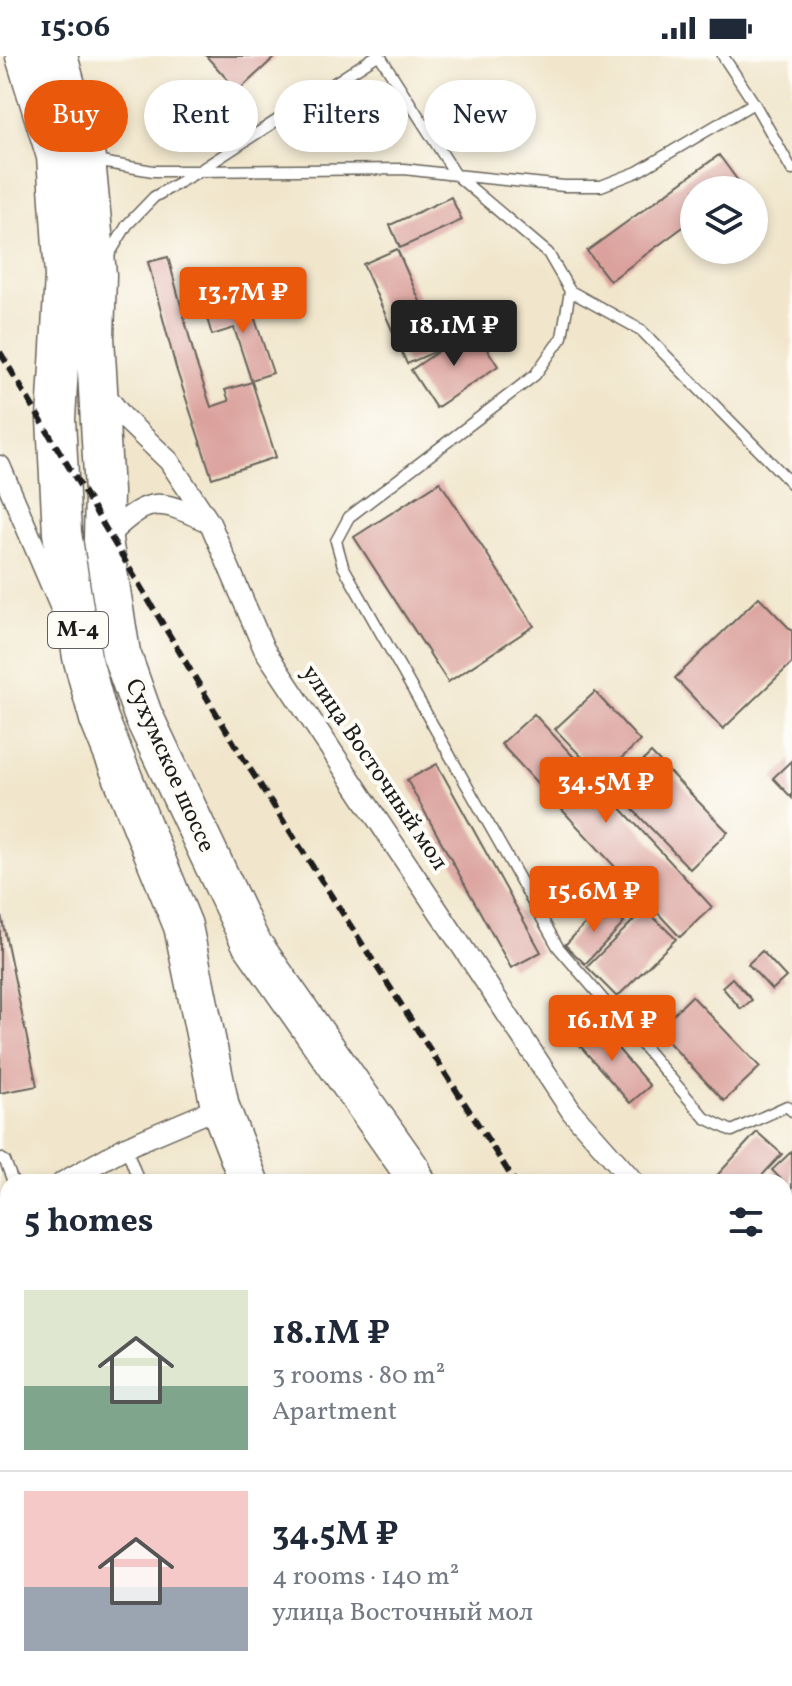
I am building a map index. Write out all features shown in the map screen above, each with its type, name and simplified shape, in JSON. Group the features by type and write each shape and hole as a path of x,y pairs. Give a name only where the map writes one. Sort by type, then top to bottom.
{"highway":[{"name":"Сухумское шоссе","path":"25,56 56,156 64,276 56,419 61,519 82,657 99,719 183,926 220,1107 246,1174"},
{"name":"Сухумское шоссе","path":"58,56 86,159 97,275 96,370 104,492 103,540 121,653 143,715 250,941 413,1174"}],"street":[{"name":"улица Восточный мол","path":"96,370 107,397 122,416 169,461 210,523 264,649 572,1112 627,1174"},
{"path":"0,466 82,657"},
{"path":"103,540 146,505 174,506 210,523"},
{"path":"77,1174 126,1147 220,1107"}],"lane":[{"path":"97,275 127,225 154,197 378,56 456,175 548,253 570,291 641,330 792,484"},
{"path":"723,56 792,170"},
{"path":"86,159 153,171 404,169 564,186 601,186 637,172 754,103"},
{"path":"570,291 562,337 535,375 349,517 336,541 343,566 558,947 705,1118 732,1131 790,1106"},
{"path":"126,1147 136,1174"}],"building":[{"path":"206,56 276,56 250,80 228,80"},
{"path":"719,155 734,176 690,176"},
{"path":"680,183 680,229 610,281 587,251"},
{"path":"451,197 462,220 400,248 390,225"},
{"path":"397,249 441,349 407,364 363,264"},
{"path":"168,257 211,407 229,401 225,390 252,382 276,457 212,478 176,368 148,262"},
{"path":"248,298 273,373 251,380 234,328 212,335 205,312"},
{"path":"473,328 498,366 436,408 411,370"},
{"path":"440,482 534,626 448,682 354,537"},
{"path":"759,597 792,631 792,663 723,729 675,678"},
{"path":"595,692 640,741 601,777 555,729"},
{"path":"534,714 712,907 680,937 501,744"},
{"path":"651,753 728,832 690,869 613,789"},
{"path":"792,760 792,798 773,778"},
{"path":"437,764 541,952 511,968 407,780"},
{"path":"604,904 624,923 585,964 565,945"},
{"path":"645,909 676,939 617,997 587,967"},
{"path":"0,910 37,1086 0,1093"},
{"path":"762,951 786,977 772,990 748,964"},
{"path":"732,978 752,1000 741,1009 722,987"},
{"path":"692,996 760,1067 724,1101 657,1030"},
{"path":"595,1022 650,1086 630,1103 575,1040"},
{"path":"757,1132 782,1154 763,1174 718,1174"},
{"path":"792,1151 792,1174 776,1174 772,1170"}],"railway":[{"path":"0,352 243,758 510,1174"}]}
